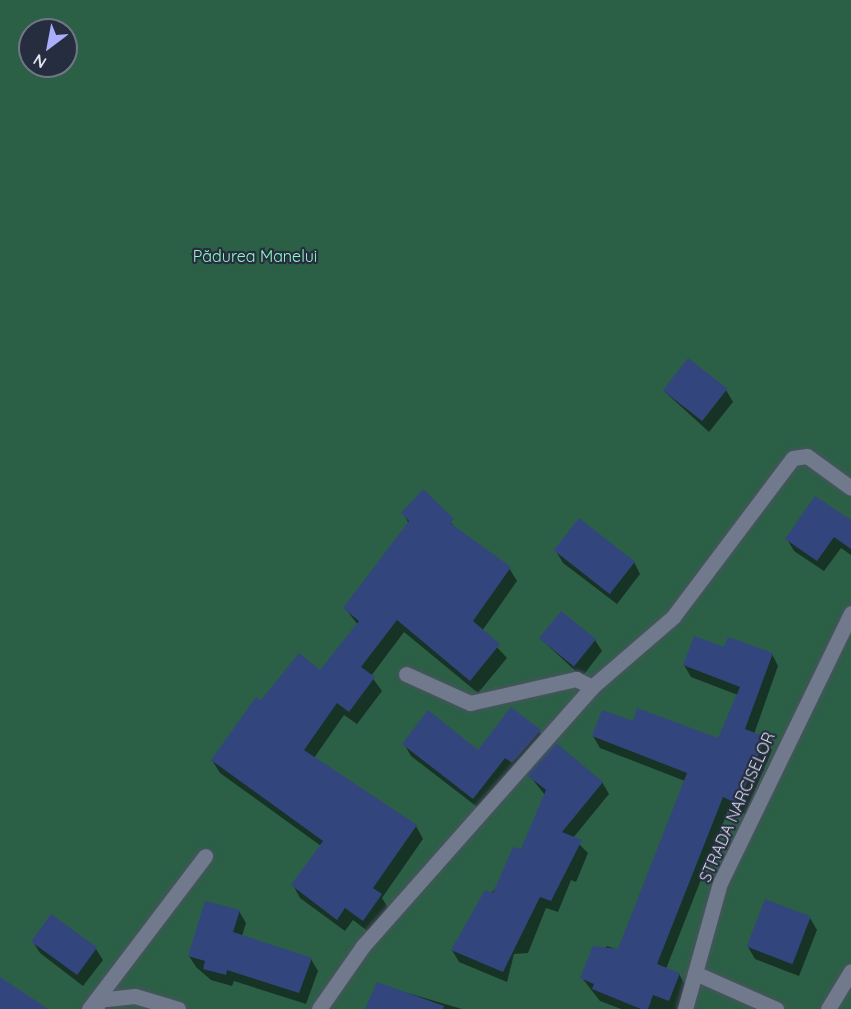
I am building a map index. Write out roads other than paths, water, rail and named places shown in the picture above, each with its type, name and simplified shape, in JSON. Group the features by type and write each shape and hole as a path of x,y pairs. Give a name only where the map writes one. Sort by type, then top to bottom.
{"street":[{"path":"319,1009 363,946 592,687 673,617 793,458 807,456 851,488"},
{"name":"STRADA NARCISELOR","path":"685,1009 720,884 794,725 851,613"},
{"path":"406,674 470,703 576,679 592,687"},
{"path":"94,1006 205,856"},
{"path":"828,1009 851,970"},
{"path":"695,973 776,1009"},
{"path":"94,1006 135,996 178,1009"}],"park label":[{"name":"Pădurea Manelui","path":"255,256"}]}
